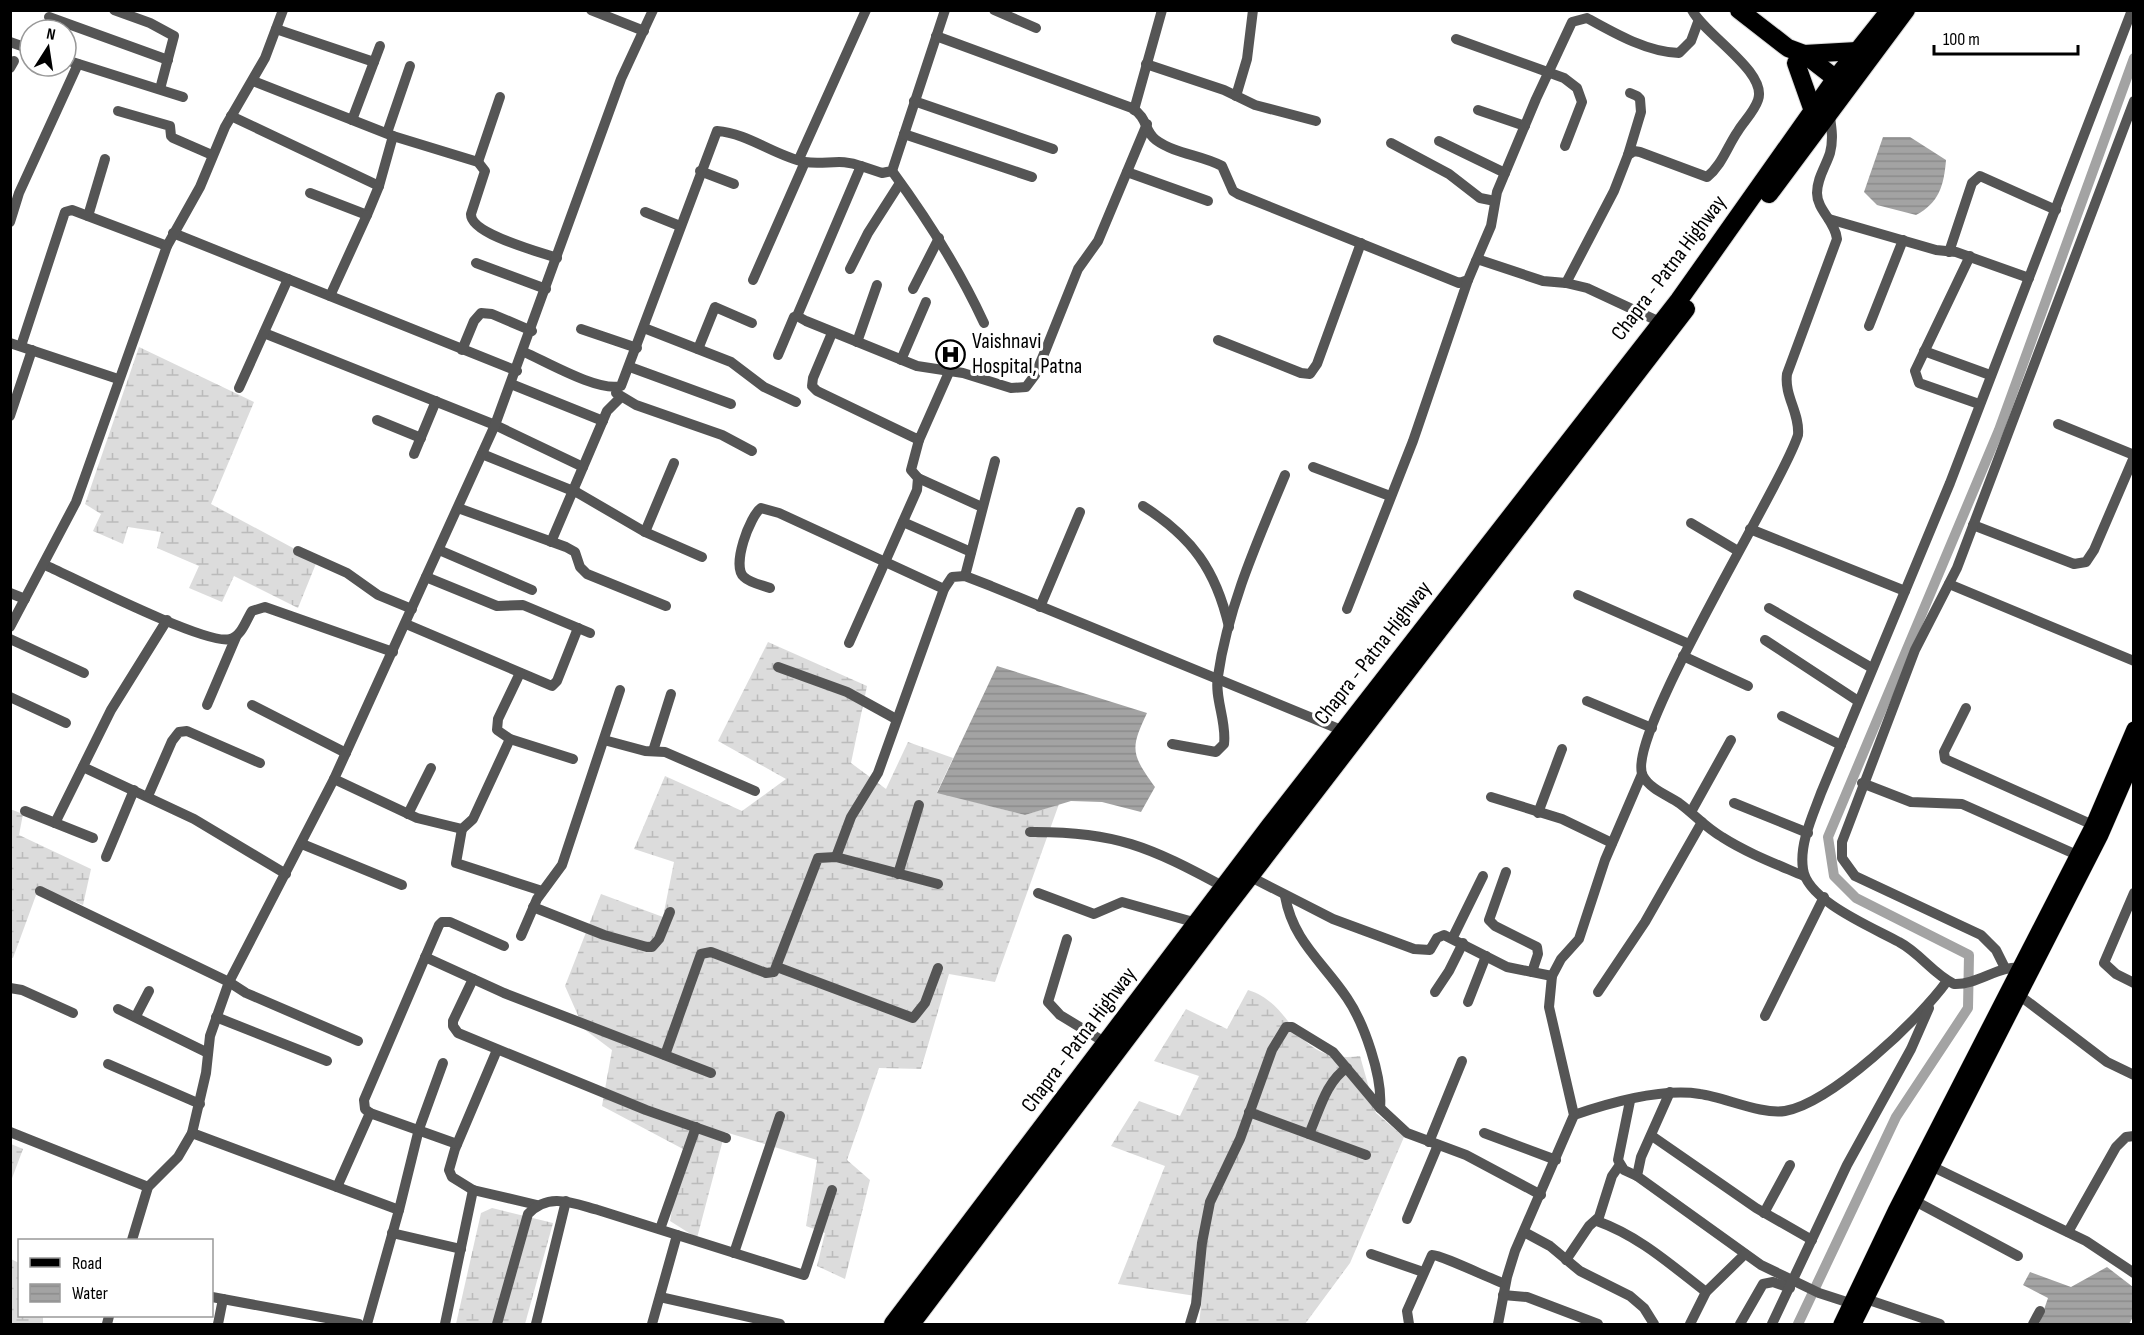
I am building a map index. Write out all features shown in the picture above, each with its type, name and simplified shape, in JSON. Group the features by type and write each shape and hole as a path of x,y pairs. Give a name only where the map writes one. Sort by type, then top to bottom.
{"highway":[{"path":"1739,10 1796,55 1832,95"},
{"name":"Chapra - Patna Highway","path":"913,1324 1250,876 1684,311 1832,95 1857,51 1890,10"},
{"name":"Chapra - Patna Highway","path":"893,1324 1224,887 1682,295 1832,95 1905,10"},
{"path":"1796,55 1857,51"},
{"path":"1796,55 1832,95"}],"main road":[{"path":"1854,1324 1860,1303 2020,968 2093,825 2133,729"},
{"path":"1841,1324 1860,1303 1915,1201 1927,1164 2019,995 2020,968 2101,835 2133,759"}],"street":[{"path":"114,10 171,32 175,40 160,89"},
{"path":"10,627 45,565 76,502 167,246 200,187 212,155 231,116 253,81 283,10"},
{"path":"591,10 644,31"},
{"path":"132,1239 148,1187 178,1157 192,1133 200,1104 216,1017 229,982 302,844 346,753 495,426 532,331 621,79 653,10"},
{"path":"753,280 866,10"},
{"path":"892,171 945,10"},
{"path":"994,10 1036,28"},
{"path":"1134,110 1162,10"},
{"path":"1236,96 1247,59 1253,10"},
{"path":"1628,155 1634,151 1640,152 1707,177 1720,163 1758,102 1759,87 1750,71 1698,22 1692,10"},
{"path":"1804,876 1802,866 1808,834 1840,745 1950,483 1978,404 2030,278 2132,10"},
{"path":"1347,609 1430,396 1468,280 1491,226 1495,201 1505,173 1572,22 1577,14 1635,42 1669,53 1678,53 1691,41 1698,22"},
{"path":"49,17 168,60"},
{"path":"276,29 374,63"},
{"path":"936,36 1134,110 1144,117 1150,134 1163,144 1222,166 1233,190 1238,194 1458,283 1468,280"},
{"path":"1456,39 1564,78 1581,93 1580,109 1565,146"},
{"path":"352,120 380,46"},
{"path":"1146,63 1255,105 1316,121"},
{"path":"78,64 183,97"},
{"path":"330,296 379,186 390,134 410,66"},
{"path":"10,222 20,193 72,78"},
{"path":"253,81 390,134 478,162 485,171 471,214 471,220 475,226 557,258"},
{"path":"1566,283 1614,191 1628,155 1641,105 1637,96 1630,93"},
{"path":"1498,1324 1504,1290 1524,1232 1574,1115 1549,1006 1552,976 1561,959 1579,939 1612,843 1642,774 1642,757 1652,728 1683,656 1798,435 1796,413 1787,391 1787,374 1832,257 1836,231 1817,194 1818,180 1832,145 1832,95"},
{"path":"478,162 500,97"},
{"path":"915,101 1053,149"},
{"path":"2020,968 1981,935 1862,881 1846,866 1842,858 1842,842 1862,783 1915,650 1949,584 1973,525 2133,101"},
{"path":"118,111 170,126 171,136 212,155"},
{"path":"1479,111 1525,126"},
{"path":"231,116 379,186"},
{"path":"797,316 832,333 917,366 950,370 1011,388 1026,387 1035,375 1078,269 1093,251 1147,124"},
{"path":"524,352 599,385 613,388 621,386 637,348 700,171 717,131 802,160 843,160 882,172 892,171"},
{"path":"904,134 1032,177"},
{"path":"1439,141 1505,173"},
{"path":"1391,143 1449,174 1480,198 1495,201"},
{"path":"88,216 105,159"},
{"path":"778,355 861,166"},
{"path":"700,171 734,184"},
{"path":"892,171 939,238 969,291 984,324"},
{"path":"1127,172 1208,201"},
{"path":"1949,252 1970,189 1980,176 1993,179 2056,210"},
{"path":"850,269 868,233 900,183"},
{"path":"310,193 366,215"},
{"path":"118,379 16,344 65,212 72,210 167,246"},
{"path":"645,212 680,226"},
{"path":"1829,219 1970,256 2030,278"},
{"path":"173,233 517,371"},
{"path":"913,289 939,238"},
{"path":"1869,326 1903,240"},
{"path":"1218,340 1301,373 1311,374 1317,364 1361,243"},
{"path":"1970,256 1915,371 1919,383 1978,404"},
{"path":"1476,261 1499,265 1543,281 1587,288 1660,322"},
{"path":"476,263 546,289"},
{"path":"239,388 288,279"},
{"path":"857,342 877,285"},
{"path":"901,360 926,302"},
{"path":"698,349 715,307 752,322"},
{"path":"462,350 474,321 481,313 492,314 532,331"},
{"path":"644,328 740,367 764,387 796,402"},
{"path":"581,329 637,348"},
{"path":"264,333 495,426 583,467"},
{"path":"832,333 813,378 812,386 817,391 919,440"},
{"path":"10,416 32,350"},
{"path":"1924,351 1990,375"},
{"path":"630,367 731,404"},
{"path":"950,370 919,440 911,470 918,478 982,507"},
{"path":"512,384 603,421"},
{"path":"613,388 621,397 636,405 722,435 752,451"},
{"path":"551,542 603,421 612,404 621,397"},
{"path":"414,454 435,401"},
{"path":"377,420 421,438"},
{"path":"1973,525 2074,564 2086,562 2094,550 2133,456 2058,424"},
{"path":"482,454 573,491 645,532 702,557"},
{"path":"965,576 995,462"},
{"path":"645,532 674,463"},
{"path":"1313,467 1390,496"},
{"path":"1172,744 1207,752 1222,749 1225,728 1217,679 1245,573 1285,475"},
{"path":"849,643 917,490 918,478"},
{"path":"1143,506 1182,535 1204,564 1221,595 1229,627"},
{"path":"458,508 575,552 580,567 587,574 666,606"},
{"path":"770,588 743,576 739,570 744,542 757,511 761,508 779,513 944,589"},
{"path":"1040,607 1080,512"},
{"path":"903,522 971,552"},
{"path":"1690,523 1738,551"},
{"path":"1750,529 1905,591"},
{"path":"439,550 532,590"},
{"path":"298,551 346,573 378,595 412,609"},
{"path":"45,565 167,620 218,639 228,640 236,637"},
{"path":"836,857 851,817 875,779 944,589 952,577 965,576 1344,731"},
{"path":"426,577 497,606 523,605 590,633"},
{"path":"1949,584 2133,661"},
{"path":"10,592 26,599"},
{"path":"1578,595 1689,644"},
{"path":"207,705 236,637 252,610 265,607 393,652"},
{"path":"1769,608 1872,668"},
{"path":"55,823 111,710 167,620"},
{"path":"406,624 548,685 555,684 578,628"},
{"path":"10,639 84,673"},
{"path":"1766,640 1858,701"},
{"path":"1683,656 1748,686"},
{"path":"778,667 847,693 896,719"},
{"path":"519,672 496,726 497,730 510,739 573,759"},
{"path":"521,936 542,891 562,865 620,690"},
{"path":"653,751 671,694"},
{"path":"10,697 66,723"},
{"path":"1587,701 1652,728"},
{"path":"252,705 346,753"},
{"path":"1966,708 1944,752 1945,759 2093,825"},
{"path":"1782,716 1840,745"},
{"path":"148,796 172,741 179,732 187,731 260,764"},
{"path":"510,739 473,819 462,830 456,863 542,891"},
{"path":"604,740 671,754 755,791"},
{"path":"1691,812 1731,740"},
{"path":"1538,813 1562,749"},
{"path":"83,767 148,796 286,874"},
{"path":"408,813 431,768"},
{"path":"1642,774 1655,788 1735,845 1804,876 1824,897 1851,916 1910,949 1947,981 1962,984 2020,968"},
{"path":"334,778 408,813 462,830"},
{"path":"1862,783 1911,802 1962,804 2077,855"},
{"path":"106,857 134,790"},
{"path":"1491,797 1562,819 1612,843"},
{"path":"1734,803 1808,834"},
{"path":"898,874 919,805"},
{"path":"25,811 93,838"},
{"path":"1598,992 1645,922 1702,822"},
{"path":"1030,832 1067,832 1119,839 1171,858 1224,887"},
{"path":"302,844 402,885"},
{"path":"664,1055 701,954 711,952 766,973 774,972 816,862 822,856 836,857 938,884"},
{"path":"1506,872 1489,920 1537,947 1538,954 1532,972"},
{"path":"1250,876 1333,919 1414,949 1430,950 1441,936 1458,940 1507,967 1552,976"},
{"path":"1435,992 1449,971 1458,940 1483,876"},
{"path":"40,891 229,982 246,993 358,1041"},
{"path":"1038,893 1089,914 1098,914 1122,902 1197,923"},
{"path":"2133,893 2104,963 2116,974 2133,983"},
{"path":"1285,896 1296,932 1346,996 1357,1016 1380,1084 1380,1108"},
{"path":"1765,1016 1824,897"},
{"path":"533,907 613,938 647,947 652,947 659,939 670,912"},
{"path":"457,1144 369,1113 365,1109 364,1100 442,922 450,922 504,946"},
{"path":"1067,939 1048,1002 1054,1012 1106,1043"},
{"path":"1468,1002 1486,956"},
{"path":"425,957 473,979 711,1073"},
{"path":"777,967 913,1018 925,1003 938,968"},
{"path":"473,979 453,1026 458,1033 726,1138"},
{"path":"1574,1115 1670,1092 1698,1094 1783,1112 1805,1105 1864,1063 1902,1032 1947,981"},
{"path":"10,988 22,990 73,1013"},
{"path":"136,1016 149,991"},
{"path":"2019,995 2107,1062 2133,1075"},
{"path":"1772,1324 1794,1285 1847,1165 1911,1049 1932,1000"},
{"path":"118,1009 208,1053"},
{"path":"216,1017 327,1061"},
{"path":"1190,1324 1196,1304 1206,1216 1277,1037 1286,1027 1292,1027 1321,1043 1347,1068 1380,1108 1407,1133 1466,1155 1541,1195"},
{"path":"497,1050 457,1144 449,1170 452,1177 473,1190 537,1205"},
{"path":"1407,1219 1462,1061"},
{"path":"108,1064 200,1104"},
{"path":"367,1324 419,1129 443,1064"},
{"path":"1309,1134 1330,1086 1339,1073 1347,1068"},
{"path":"1637,1176 1641,1157 1670,1092"},
{"path":"1566,1260 1589,1226 1597,1221 1612,1176 1619,1166 1618,1154 1630,1101"},
{"path":"1249,1112 1366,1155"},
{"path":"337,1187 369,1113"},
{"path":"734,1253 780,1116"},
{"path":"660,1230 696,1127"},
{"path":"10,1132 148,1187"},
{"path":"192,1133 399,1210"},
{"path":"1484,1133 1556,1160"},
{"path":"1652,1136 1764,1213 1812,1240"},
{"path":"2068,1232 2116,1147 2126,1137 2133,1136"},
{"path":"1927,1164 2104,1250 2133,1273"},
{"path":"1764,1213 1790,1165"},
{"path":"1619,1166 1637,1176 1745,1254 1794,1285"},
{"path":"445,1324 473,1190"},
{"path":"497,1324 528,1214 537,1205 547,1200 566,1201 804,1275 832,1190"},
{"path":"536,1324 566,1201"},
{"path":"1915,1201 2018,1256"},
{"path":"1597,1221 1622,1230 1638,1240 1706,1292"},
{"path":"1524,1232 1550,1246 1591,1277 1630,1296 1644,1308 1654,1324"},
{"path":"392,1233 461,1249"},
{"path":"652,1324 677,1235"},
{"path":"1371,1254 1423,1272"},
{"path":"1408,1324 1407,1311 1423,1272 1432,1255 1438,1254 1504,1290 1598,1324"},
{"path":"1690,1324 1706,1292 1745,1254"},
{"path":"1740,1324 1763,1284 1773,1282 1794,1285 1940,1324"},
{"path":"660,1297 780,1324"},
{"path":"218,1324 217,1298 359,1324"},
{"path":"2033,1324 2040,1311"}],"green space":[{"path":"139,347 254,402 211,504 317,561 298,608 234,576 222,602 189,588 199,566 157,548 161,532 128,527 123,544 93,531 101,514 85,504"},
{"path":"768,642 867,686 851,763 886,789 908,742 953,758 937,792 1025,815 1059,804 995,982 949,974 921,1069 879,1068 847,1160 870,1180 845,1279 817,1266 825,1233 806,1226 817,1160 725,1132 697,1238 670,1221 683,1149 602,1106 612,1050 584,1029 565,986 601,894 663,917 674,862 634,849 665,776 742,811 786,779 718,741"},
{"path":"10,809 23,814 19,835 91,869 83,905 39,887 13,958 10,957"},
{"path":"1248,990 1277,1008 1308,1043 1321,1052 1338,1056 1360,1056 1376,1113 1404,1137 1350,1263 1305,1324 1199,1324 1202,1297 1118,1284 1165,1166 1111,1146 1139,1101 1180,1116 1199,1076 1154,1061 1186,1009 1227,1029"},
{"path":"10,1144 23,1149 11,1181"},
{"path":"492,1208 553,1223 525,1324 456,1324 481,1213"},
{"path":"11,1259 18,1262 18,1317 43,1317 43,1324 11,1324"}],"water":[{"path":"1883,137 1910,137 1946,160 1939,192 1930,205 1916,215 1877,205 1864,192"},
{"path":"997,666 1147,713 1138,735 1136,751 1141,767 1155,787 1141,812 1102,802 1071,801 1025,815 937,793"},
{"path":"2107,1267 2133,1287 2133,1317 2129,1324 2039,1324 2048,1298 2023,1285 2030,1272 2071,1287"}],"waterway":[{"path":"1798,1324 1896,1117 1968,1008 1969,955 1856,898 1834,876 1828,837 1999,430 2134,58"}],"place":[{"name":"Vaishnavi Hospital, Patna","path":"951,354"}]}
